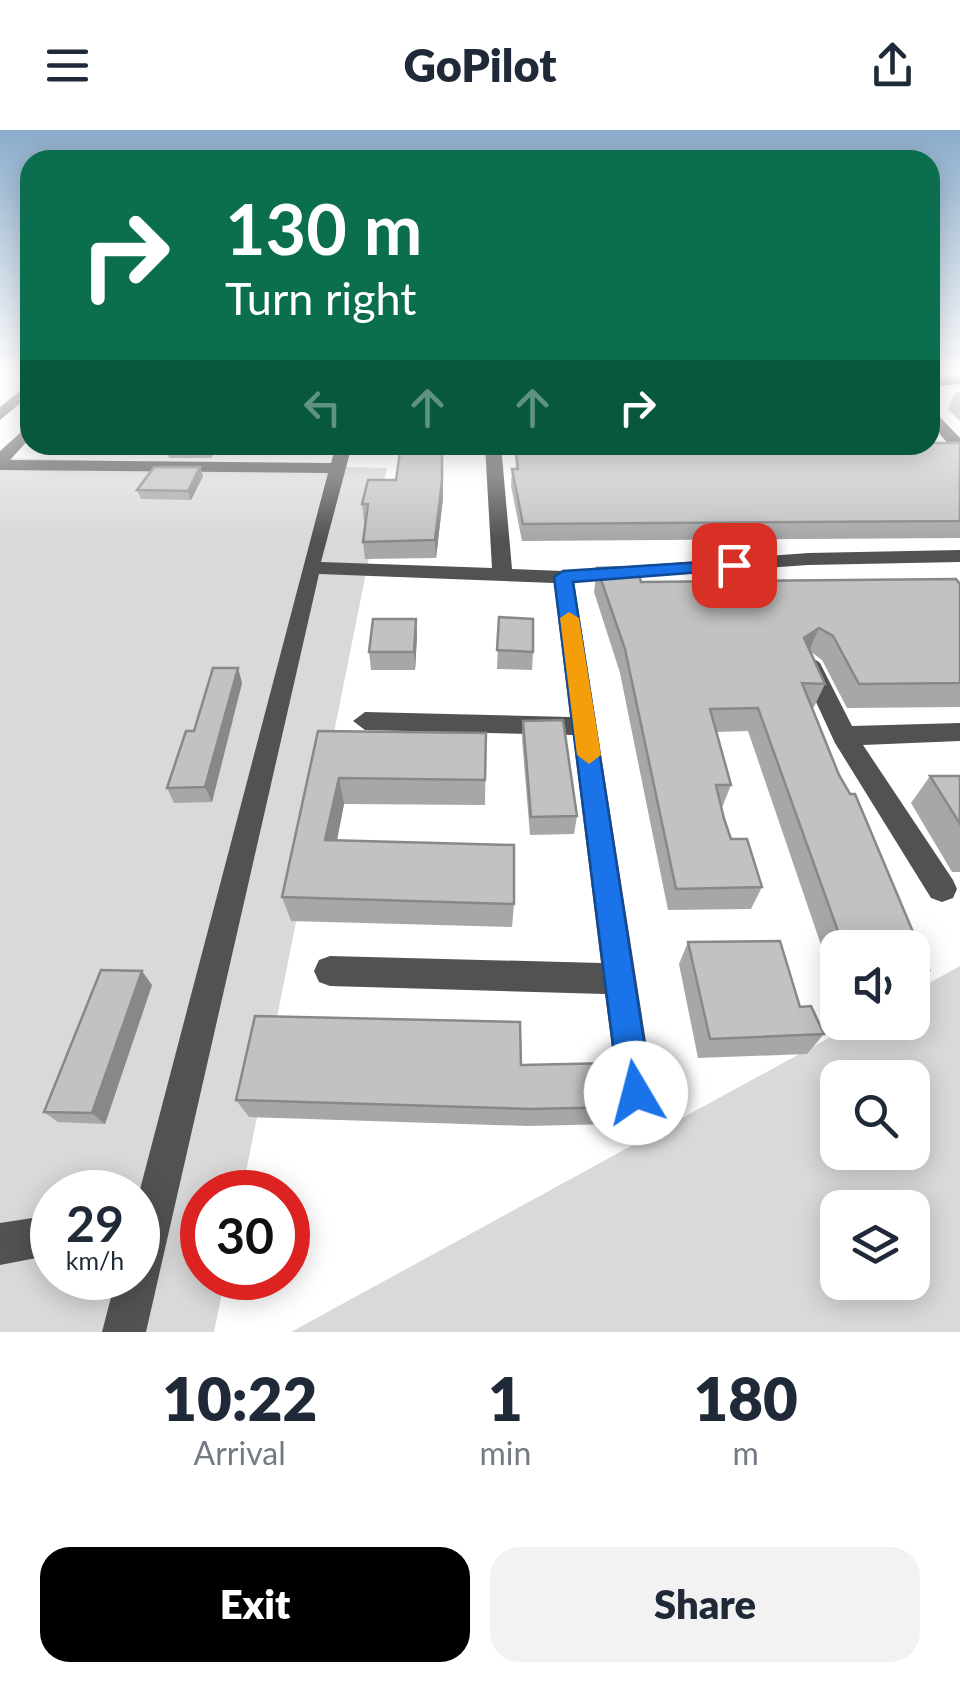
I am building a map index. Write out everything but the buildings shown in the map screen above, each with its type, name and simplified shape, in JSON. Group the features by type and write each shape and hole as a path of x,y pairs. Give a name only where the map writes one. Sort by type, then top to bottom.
{"street":[{"path":"0,463 20,441"},
{"path":"33,465 41,455"},
{"path":"493,455 502,575"},
{"path":"0,463 341,457 157,1170"},
{"path":"310,568 563,577 808,560 958,559"},
{"path":"563,577 636,1093"},
{"path":"809,662 844,736 942,889"},
{"path":"365,722 585,726"},
{"path":"844,736 960,732"},
{"path":"330,972 620,979"},
{"path":"0,1244 30,1238"},
{"path":"124,1332 132,1300"}],"shaded area":[{"path":"0,458 387,468 246,1170 180,1170 180,1300 221,1300 214,1332 0,1332"},
{"path":"960,966 960,1332 291,1332 825,1040 930,1040 930,983"}],"slow traffic":[{"path":"569,618 589,755"}],"route":[{"path":"636,1093 563,577 734,565"}]}
